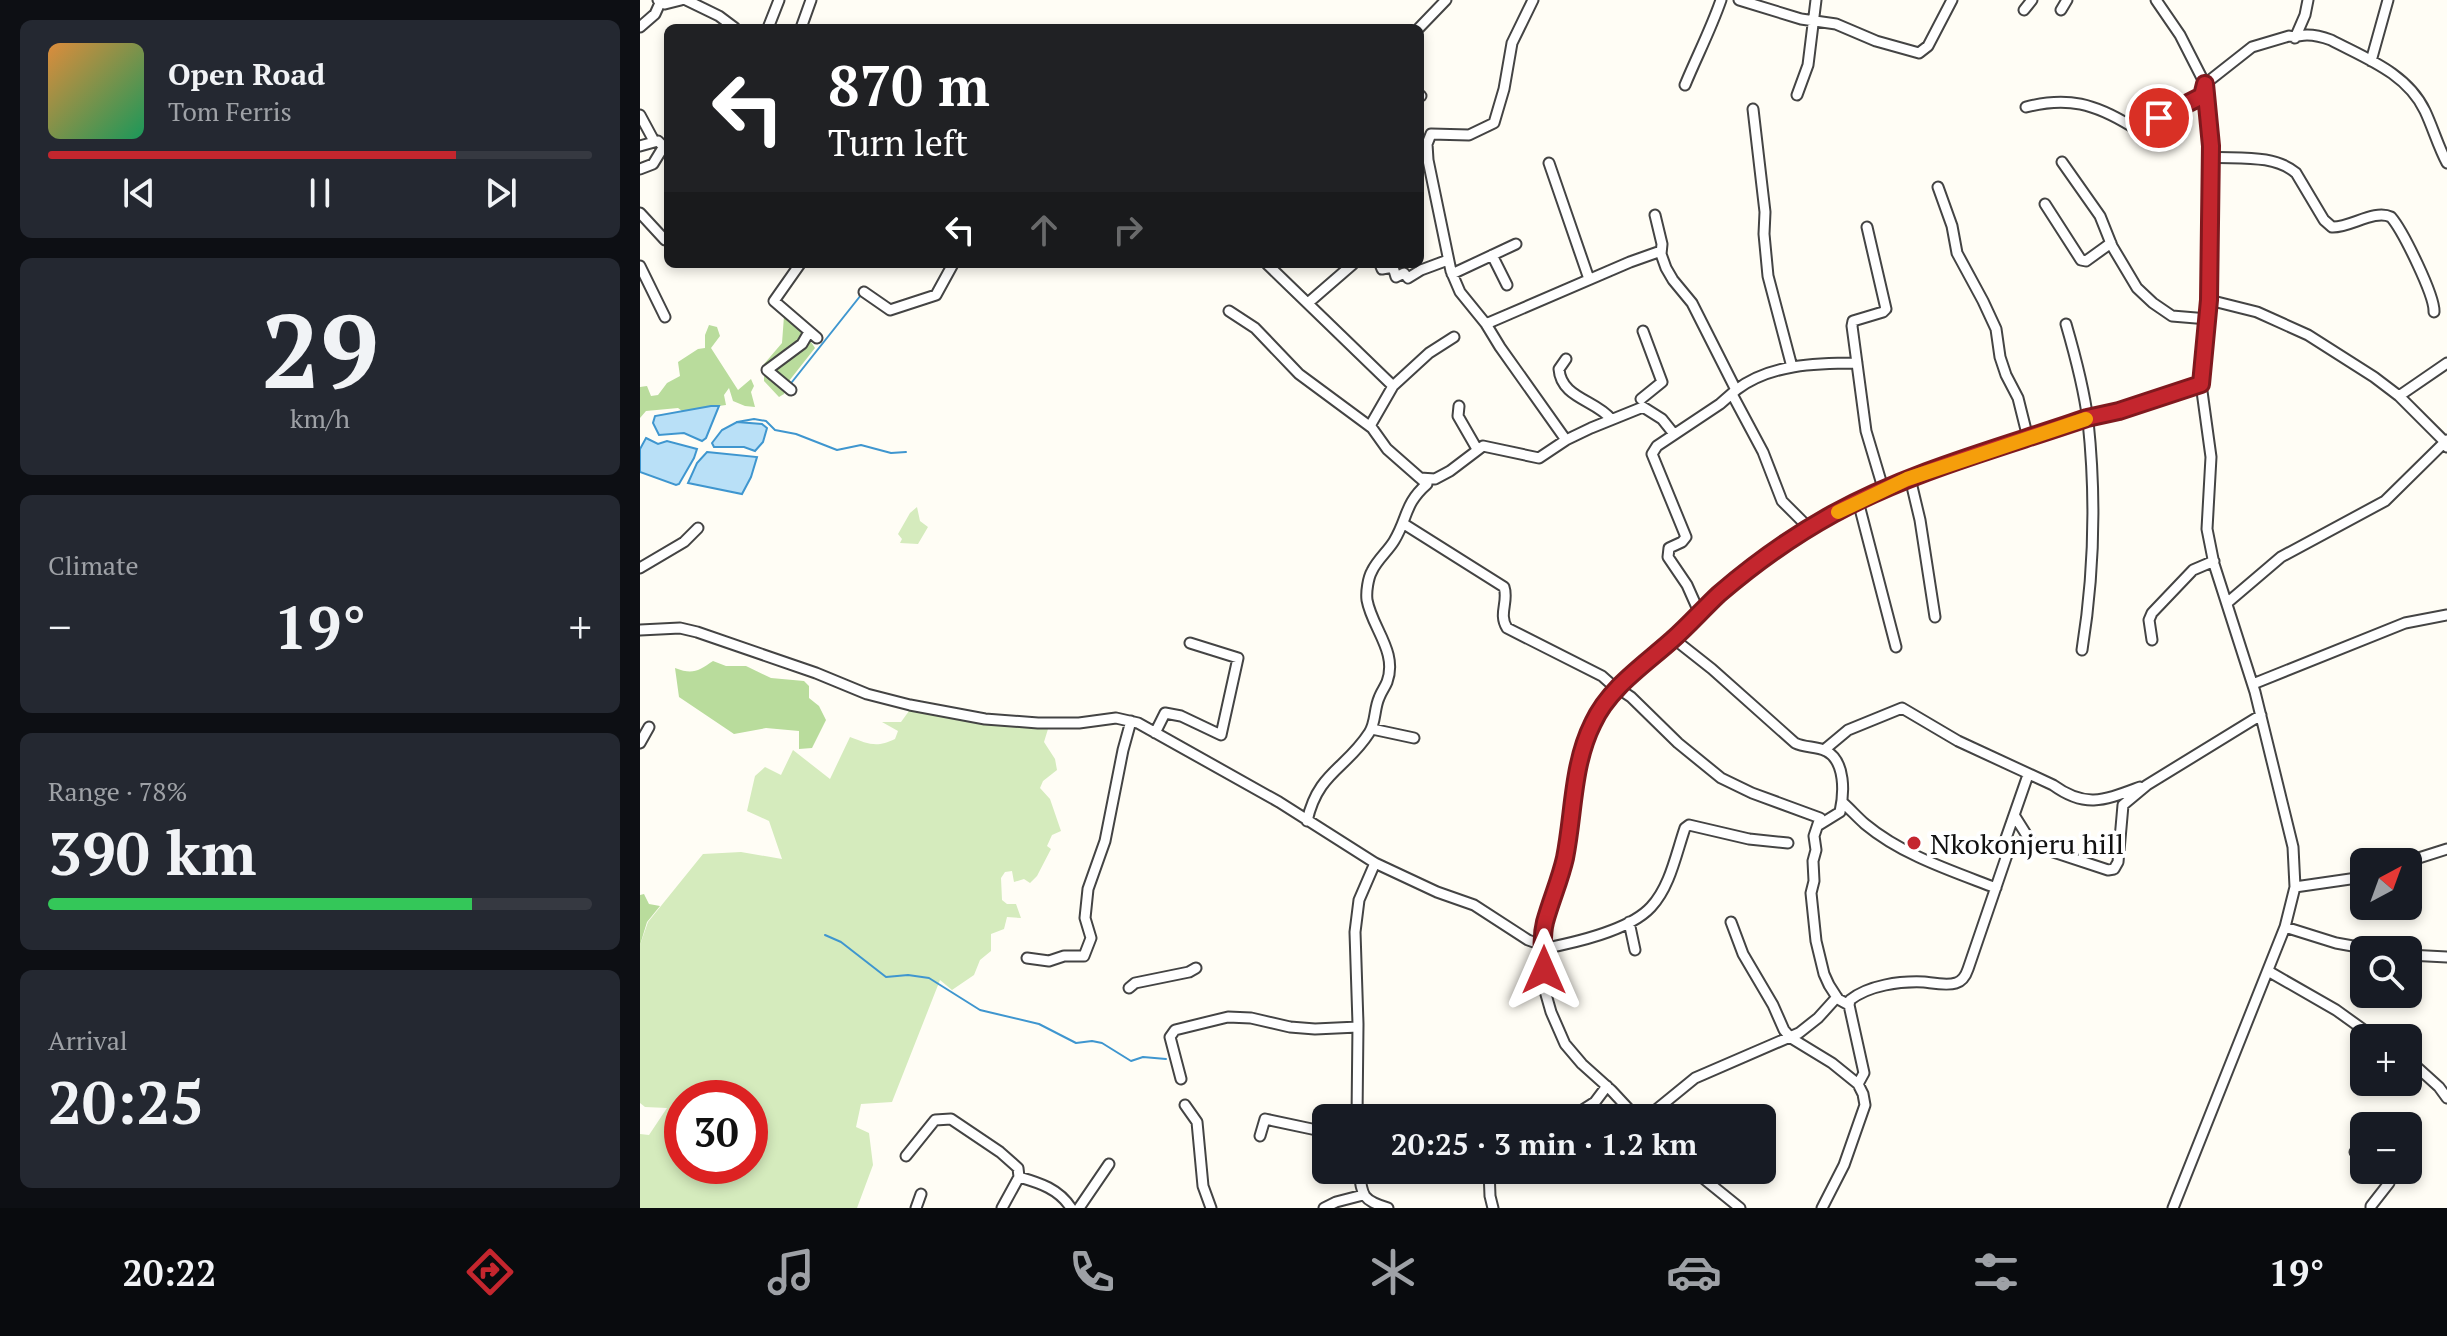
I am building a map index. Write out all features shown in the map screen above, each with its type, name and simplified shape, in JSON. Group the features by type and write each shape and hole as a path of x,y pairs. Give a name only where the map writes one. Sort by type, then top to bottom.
{"street":[{"path":"640,27 655,14 659,2 683,0 730,24"},
{"path":"770,24 779,0"},
{"path":"802,24 811,0"},
{"path":"1423,24 1446,0"},
{"path":"1533,0 1512,43 1494,123 1469,135 1429,135 1425,172 1452,274 1460,292 1486,324 1566,440"},
{"path":"1685,85 1721,0"},
{"path":"1739,0 1801,19 1836,24 1891,46 1919,53 1928,46 1952,0"},
{"path":"1797,95 1808,65 1816,0"},
{"path":"2024,10 2032,0"},
{"path":"2061,10 2067,0"},
{"path":"2156,0 2180,35 2205,84 2210,157 2209,300 2201,384 2211,457 2206,519 2214,561 2253,684 2293,847 2295,887 2285,927 2173,1208"},
{"path":"2295,38 2308,0"},
{"path":"2371,61 2388,0"},
{"path":"2026,107 2060,101 2082,103 2137,127 2170,114 2202,96 2205,84 2252,47 2303,34 2331,40 2371,61 2408,86 2424,111 2447,163"},
{"path":"1753,109 1765,212 1768,276 1792,367"},
{"path":"640,115 662,146"},
{"path":"640,146 662,146"},
{"path":"640,169 653,164 662,146"},
{"path":"2210,157 2268,160 2289,167 2296,173 2324,220 2332,227 2382,214 2391,217 2413,256 2434,303 2434,312"},
{"path":"2062,162 2100,216 2111,243 2137,288 2172,316 2208,319"},
{"path":"1549,163 1589,279"},
{"path":"1938,187 1952,226 1957,253 1996,329 2000,357 2018,398 2028,438"},
{"path":"2045,204 2081,260 2086,261 2111,243"},
{"path":"640,213 664,239"},
{"path":"1655,215 1666,268 1692,303 1763,452 1782,501 1804,523 1806,531"},
{"path":"1867,227 1886,309 1852,322 1866,431 1883,488"},
{"path":"1452,274 1516,244"},
{"path":"1486,324 1661,251"},
{"path":"1492,255 1507,285"},
{"path":"1393,268 1396,277 1404,273 1408,278 1448,260"},
{"path":"640,266 644,281 665,317"},
{"path":"791,390 767,370 813,335 774,301 797,268"},
{"path":"864,292 890,310 936,295 951,268"},
{"path":"1271,268 1393,386"},
{"path":"1308,303 1348,268"},
{"path":"2209,300 2284,322 2332,350 2399,396 2446,443 2385,501 2281,557 2227,603"},
{"path":"1229,311 1255,328 1299,374 1370,426 1387,449 1427,484 1406,509 1404,524 1372,570 1366,596 1388,651 1390,667 1372,729 1351,755 1329,775 1311,803 1307,821"},
{"path":"2066,324 2087,418 2091,472 2088,612 2082,650"},
{"path":"1641,399 1662,382 1643,331"},
{"path":"1370,426 1393,386 1429,353 1454,337"},
{"path":"1566,359 1559,369 1561,381 1572,393 1601,409 1611,419"},
{"path":"1699,612 1687,585 1668,557 1669,548 1686,537 1651,457 1654,450 1748,382 1792,367 1857,363"},
{"path":"2399,396 2447,363"},
{"path":"1624,1104 1572,1054 1560,1036 1545,991 1542,947 1545,922 1564,861 1583,747 1594,720 1617,691 1699,612 1756,564 1858,501 1910,478 2087,418 2119,411 2201,384"},
{"path":"1459,406 1458,416 1477,449"},
{"path":"1420,478 1435,479 1483,446 1539,458 1566,440 1643,407 1654,412 1674,434"},
{"path":"1910,478 1920,520 1935,617"},
{"path":"1858,501 1896,647"},
{"path":"1404,524 1504,587 1506,596 1502,613 1507,628 1602,676 1617,691 1631,697 1678,743 1721,778 1820,818 1814,836 1816,850 1811,893 1816,941 1824,974 1837,997 1849,1005"},
{"path":"640,568 679,545 698,528"},
{"path":"2152,640 2149,620 2152,613 2193,570 2214,561"},
{"path":"2253,684 2405,623 2447,615"},
{"path":"640,630 680,628 697,632 886,700 941,711 985,719 1038,723 1079,723 1116,718 1131,721 1224,770 1375,863 1437,892 1474,905 1542,947 1573,943 1629,922 1651,908 1667,883 1685,828 1689,825 1749,839 1788,843"},
{"path":"1674,639 1795,743 1824,750 1835,757 1840,766 1840,812 1818,825"},
{"path":"1155,733 1165,713 1181,716 1221,735 1238,658 1190,643"},
{"path":"1824,750 1848,730 1902,708 1958,741 2053,785 2067,795 2093,801 2105,800 2147,785"},
{"path":"1858,1084 1864,1073 1850,1000 1890,984 1959,982 1966,975 2010,847 2017,843 2033,845 2108,870 2114,869 2119,857 2123,805 2147,785 2261,715"},
{"path":"1027,958 1049,961 1064,956 1084,956 1091,938 1085,918 1088,889 1105,841 1131,721"},
{"path":"640,743 649,727"},
{"path":"1372,729 1414,738"},
{"path":"2010,847 2005,841 2028,775"},
{"path":"1842,802 1865,824 1894,843 1996,888"},
{"path":"2014,815 2033,845"},
{"path":"2422,857 2447,849"},
{"path":"1357,1104 1355,932 1357,906 1375,863"},
{"path":"2295,887 2350,879"},
{"path":"1629,922 1635,950"},
{"path":"1731,922 1743,954 1784,1030 1858,1084 1863,1094 1865,1105 1844,1165 1822,1208"},
{"path":"2285,927 2350,946"},
{"path":"2422,956 2447,957"},
{"path":"1129,988 1135,983 1196,968"},
{"path":"2268,971 2356,1024"},
{"path":"1663,1104 1695,1078 1791,1038 1818,1018 1837,997"},
{"path":"1181,1079 1170,1037 1175,1030 1228,1017 1315,1029 1358,1027"},
{"path":"2422,1072 2447,1098"},
{"path":"1592,1104 1607,1086"},
{"path":"1185,1105 1197,1122 1203,1186 1211,1208"},
{"path":"906,1156 935,1120 951,1119 1018,1168 1019,1177 1002,1208"},
{"path":"1260,1136 1265,1119 1312,1129"},
{"path":"1079,1208 1109,1164"},
{"path":"1019,1177 1055,1191 1071,1208"},
{"path":"1361,1184 1363,1195 1369,1201 1388,1208"},
{"path":"1490,1184 1493,1208"},
{"path":"1710,1184 1740,1208"},
{"path":"2371,1208 2388,1184"},
{"path":"916,1208 921,1194"},
{"path":"1324,1208 1363,1195"}],"green space":[{"path":"784,316 794,316 815,348 779,397 764,381 764,364 782,343"},
{"path":"709,325 717,327 720,336 711,348 738,390 751,379 755,407 733,401 729,388 724,395 726,405 682,411 678,408 646,411 640,418 640,387 647,386 651,396 658,395 667,383 680,376 678,362 705,348"},
{"path":"917,507 920,521 928,527 918,544 900,543 902,539 898,534"},
{"path":"713,661 726,666 746,666 771,678 804,681 809,686 809,698 819,706 826,720 812,748 799,749 799,731 766,728 734,734 679,697 675,668 695,671"},
{"path":"909,711 1048,729 1044,742 1055,759 1057,770 1043,781 1040,788 1050,799 1061,831 1052,835 1047,846 1051,849 1030,883 1024,879 1014,882 1012,871 1005,872 1001,878 1002,900 1007,904 1016,904 1021,918 1007,917 1004,929 991,934 991,951 980,960 974,975 952,990 940,980 892,1102 861,1104 856,1127 869,1133 873,1165 857,1208 640,1208 640,1134 649,1135 664,1112 664,1184 768,1184 768,1080 664,1080 664,1108 645,1107 640,1103 640,945 648,922 703,854 741,852 782,859 769,821 747,811 755,776 765,767 781,775 793,750 830,779 850,737 872,744 895,739 898,731 882,722 901,722"},
{"path":"644,894 649,904 660,906 647,922 640,945 640,895"}],"water":[{"path":"719,406 702,441 684,433 659,435 653,423 655,416"},
{"path":"737,422 762,424 767,428 763,442 755,451 744,447 714,447 712,443 722,430"},
{"path":"646,438 658,444 667,441 697,449 679,484 640,472 640,449"},
{"path":"707,452 757,457 742,494 688,483 697,463"}],"waterway":[{"path":"792,382 861,295"},
{"path":"737,422 754,419 766,421 775,430 796,434 837,450 861,445 891,453 906,452"},
{"path":"825,935 841,942 886,977 908,975 929,978 980,1010 1039,1024 1076,1043 1102,1043 1131,1061 1143,1057 1166,1059"}],"slow traffic":[{"path":"1838,512 1883,488 2086,419"}],"place":[{"name":"Nkokonjeru hill","path":"1914,843"}],"route":[{"path":"1544,970 1542,945 1545,922 1564,861 1577,771 1588,732 1601,707 1721,592 1756,564 1832,514 1883,488 2087,418 2119,411 2201,384 2209,300 2211,146 2205,84 2202,96 2159,118"}]}
